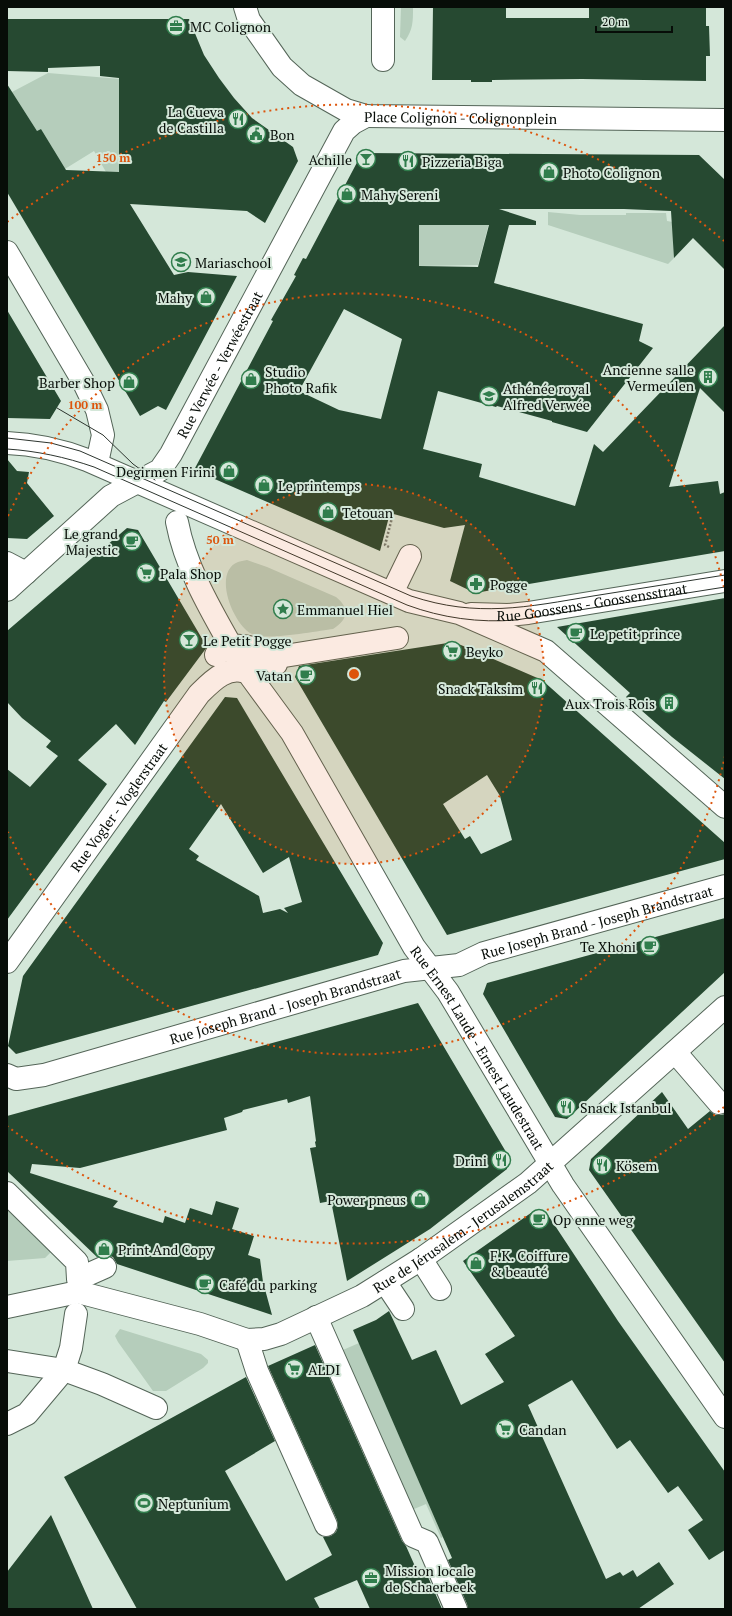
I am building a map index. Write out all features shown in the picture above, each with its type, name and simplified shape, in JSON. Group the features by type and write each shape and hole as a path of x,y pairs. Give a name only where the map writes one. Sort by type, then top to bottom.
{"street":[{"name":"Place Colignon - Colignonplein","path":"245,7 249,20 282,67 302,85 346,110 366,116 725,120"},
{"path":"383,7 383,60"},
{"name":"Rue Verwée - Verwéestraat","path":"7,590 111,496 160,470 172,454 344,131 353,123 366,116"},
{"path":"7,252 84,383 97,410 103,436 97,463"},
{"path":"7,443 34,445 54,449 97,463 410,601 459,613 546,651 725,807"},
{"name":"Rue Ernest Laude - Ernest Laudestraat","path":"177,522 186,555 202,590 224,651 248,673 292,733 414,947 448,992 563,1185 725,1417"},
{"path":"392,593 401,552"},
{"path":"7,563 26,573"},
{"name":"Rue Goossens - Goossensstraat","path":"459,613 508,615 725,581"},
{"path":"546,651 536,632 537,623 545,613 552,609"},
{"name":"Rue Vogler - Voglerstraat","path":"7,962 199,694 210,683 222,674 232,670 244,670 256,662 274,661 396,638"},
{"path":"224,651 249,647 274,661"},
{"name":"Rue Joseph Brand - Joseph Brandstraat","path":"7,1075 16,1079 44,1075 404,971 459,965 484,953 725,886"},
{"name":"Rue de Jérusalem - Jerusalemstraat","path":"247,1340 264,1339 281,1334 316,1318 362,1296 422,1259 528,1183 725,1007"},
{"path":"675,1052 719,1103"},
{"path":"7,1193 76,1262 78,1279 105,1267"},
{"path":"422,1259 440,1289"},
{"path":"385,1282 403,1309"},
{"path":"7,1307 78,1292 200,1324 247,1340 257,1371 326,1525"},
{"path":"7,1424 27,1414 64,1370 71,1348 76,1314"},
{"path":"316,1318 413,1536 427,1542 456,1609"},
{"path":"7,1361 64,1370 102,1384 156,1408"}],"path":[{"path":"393,514 385,545 401,552"}],"green space":[{"path":"401,7 413,7 412,25 410,33 405,41 400,37"},
{"path":"48,73 121,79 119,172 106,172 94,151 60,172 53,149 41,129 37,131 12,92"},
{"path":"548,212 580,215 666,213 667,221 673,222 674,258 668,264 548,225"},
{"path":"490,219 478,265 415,266 419,222 445,225 471,225 471,220"},
{"path":"247,560 267,567 336,597 344,605 345,614 342,622 333,629 304,633 279,636 258,636 252,634 245,629 232,610 226,587 227,576 230,568 238,562"},
{"path":"7,1200 51,1252 45,1258 7,1261"},
{"path":"120,1329 201,1354 208,1360 208,1363 203,1368 166,1391 153,1391 118,1342 115,1336"},
{"path":"359,1343 443,1537 441,1538 426,1504 407,1512 336,1353"}],"building":[{"path":"433,7 506,7 506,18 589,18 589,7 706,7 706,26 709,26 710,56 706,56 706,81 582,79 492,80 492,82 471,82 471,80 432,80"},
{"path":"7,19 189,19 204,55 234,98 252,118 293,147 298,161 265,223 247,211 130,204 174,275 188,272 237,276 166,410 158,406 140,416 7,192 7,84 37,131 41,129 66,170 119,172 119,78 100,76 100,66 48,68 48,72 7,71"},
{"path":"362,153 699,155 725,180 725,270 693,238 674,258 671,211 624,209 499,209 536,221 536,225 509,225 494,283 643,324 639,341 653,348 587,432 552,421 438,391 423,449 482,464 479,477 575,506 594,444 603,452 725,325 725,413 700,388 669,487 718,481 720,494 725,492 725,551 475,593 450,581 465,525 444,528 390,513 380,551 194,470 273,321 271,320 296,276 294,275 303,258 306,259","holes":["419,225 489,225 478,267 419,266","344,309 402,339 381,419 339,410 299,391"]},
{"path":"7,310 61,401 50,419 7,418"},
{"path":"7,459 17,471 29,472 27,483 54,516 27,539 7,538"},
{"path":"127,528 138,530 207,647 166,702 164,701 135,745 116,724 78,760 107,784 7,920 7,769 30,787 58,756 46,747 51,741 22,718 7,702 7,631"},
{"path":"725,598 725,779 672,737 626,697 630,693 557,627"},
{"path":"454,642 542,680 725,843 725,859 447,935 295,677 299,666","holes":["487,775 500,796 512,840 481,854 470,836 465,839 443,804"]},
{"path":"225,697 237,698 383,943 378,955 16,1054 8,1046 23,976","holes":["221,804 263,873 289,857 302,902 284,908 288,913 280,909 263,913 259,896 196,860 199,856 189,849"]},
{"path":"725,918 725,972 567,1119 555,1117 483,994 487,983"},
{"path":"418,1003 509,1157 507,1169 430,1229 347,1281 331,1201 320,1203 310,1148 316,1147 316,1141 310,1096 288,1103 287,1099 243,1110 242,1112 224,1118 227,1130 80,1168 32,1164 30,1173 118,1201 113,1207 163,1223 165,1216 185,1223 190,1208 212,1215 216,1201 239,1208 232,1229 254,1236 248,1255 260,1259 263,1282 272,1315 117,1264 113,1257 107,1255 97,1257 7,1171 7,1116"},
{"path":"662,1092 688,1129 710,1111 715,1115 725,1114 725,1363 589,1170 591,1159"},
{"path":"535,1210 546,1212 618,1321 725,1472 725,1550 709,1560 688,1530 703,1520 678,1486 668,1493 630,1440 617,1449 572,1380 528,1405 606,1579 620,1572 623,1576 633,1570 637,1577 659,1562 674,1584 638,1609 468,1609 448,1560 452,1558 353,1330 376,1320 389,1311 412,1360 436,1350 461,1405 504,1382 485,1354 515,1336 463,1261"},
{"name":"Neptunium","path":"315,1345 402,1541 406,1546 418,1573 425,1570 442,1609 370,1609 357,1580 314,1598 320,1609 137,1609 64,1477 246,1377 275,1441 225,1471 286,1581 332,1555 323,1537 331,1536 336,1532 338,1527 337,1520 268,1366"},
{"path":"51,1515 93,1609 7,1609 7,1572"}],"tram line":[{"path":"57,408 103,435 133,464 155,480"},
{"path":"7,438 51,443 80,451 411,596 435,603 480,609 524,607 725,575"},
{"path":"7,449 51,455 94,467 407,605 420,610 447,616 488,621 516,620 725,587"}],"place":[{"name":"MC Colignon","path":"176,26"},
{"name":"La Cueva de Castilla","path":"238,119"},
{"name":"Bon","path":"256,134"},
{"name":"Achille","path":"366,159"},
{"name":"Pizzeria Biga","path":"408,161"},
{"name":"Photo Colignon","path":"549,172"},
{"name":"Mahy Sereni","path":"347,194"},
{"name":"Mariaschool","path":"181,262"},
{"name":"Mahy","path":"206,297"},
{"name":"Ancienne salle Vermeulen","path":"708,377"},
{"name":"Studio Photo Rafik","path":"251,379"},
{"name":"Barber Shop","path":"129,382"},
{"name":"Athénée royal Alfred Verwée","path":"489,396"},
{"name":"Degirmen Firini","path":"229,471"},
{"name":"Le printemps","path":"264,485"},
{"name":"Tetouan","path":"328,512"},
{"name":"Le grand Majestic","path":"132,541"},
{"name":"Pala Shop","path":"146,573"},
{"name":"Pogge","path":"476,584"},
{"name":"Emmanuel Hiel","path":"283,609"},
{"name":"Le petit prince","path":"576,633"},
{"name":"Le Petit Pogge","path":"189,640"},
{"name":"Beyko","path":"452,651"},
{"name":"Vatan","path":"306,675"},
{"name":"Snack Taksim","path":"537,688"},
{"name":"Aux Trois Rois","path":"669,703"},
{"name":"Te Xhoni","path":"650,946"},
{"name":"Snack Istanbul","path":"566,1107"},
{"name":"Drini","path":"501,1160"},
{"name":"Kösem","path":"602,1165"},
{"name":"Power pneus","path":"420,1199"},
{"name":"Op enne weg","path":"539,1219"},
{"name":"Print And Copy","path":"104,1249"},
{"name":"F.K. Coiffure & beauté","path":"476,1263"},
{"name":"Café du parking","path":"205,1284"},
{"name":"ALDI","path":"294,1369"},
{"name":"Candan","path":"505,1429"},
{"name":"Neptunium","path":"144,1503"},
{"name":"Mission locale de Schaerbeek","path":"371,1578"}]}
